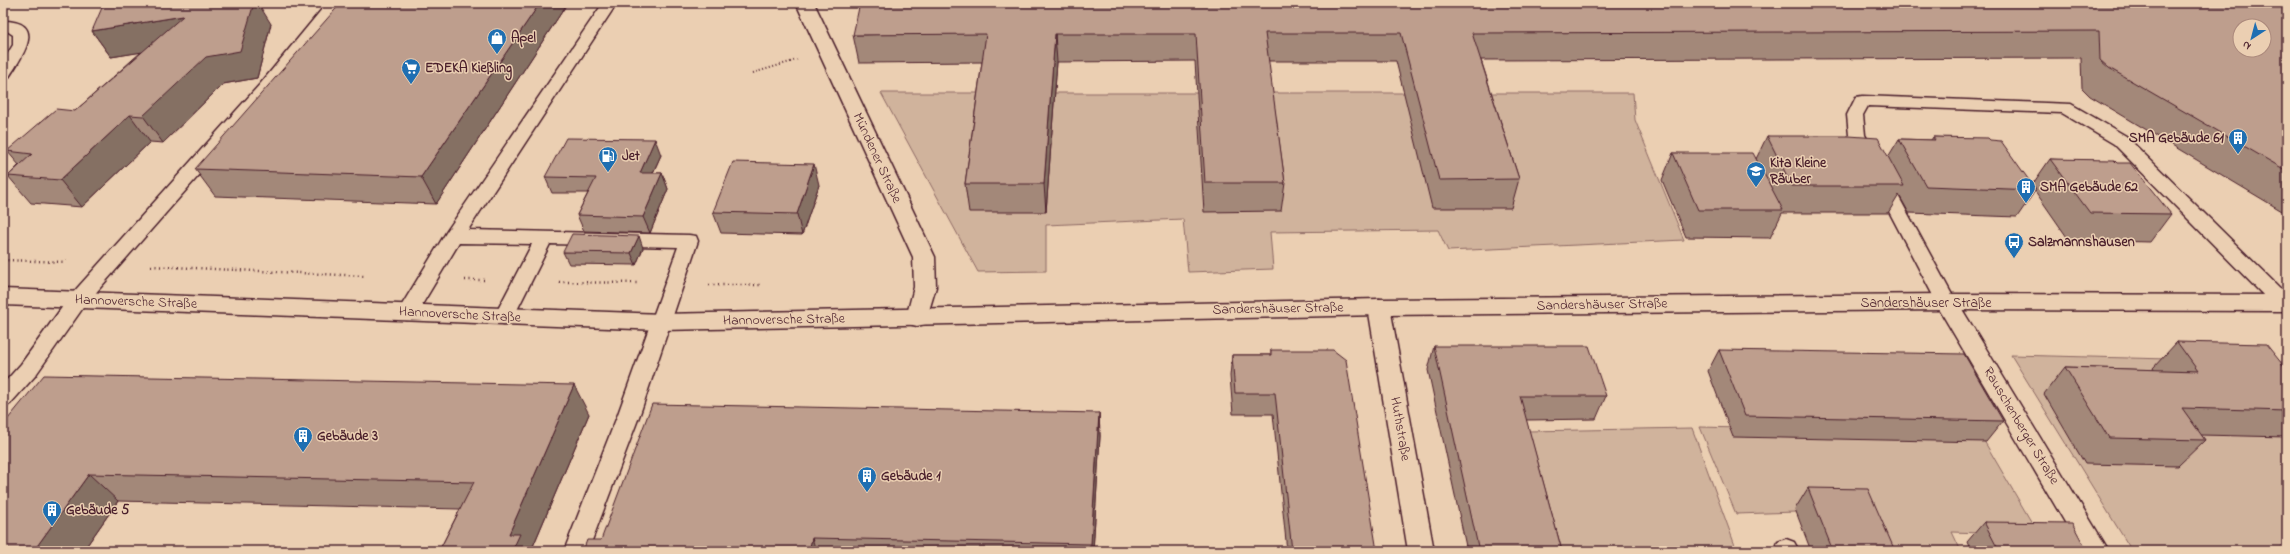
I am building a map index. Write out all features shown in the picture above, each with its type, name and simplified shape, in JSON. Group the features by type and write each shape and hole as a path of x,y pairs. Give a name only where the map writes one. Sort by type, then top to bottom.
{"main road":[{"name":"Mündener Straße","path":"805,3 924,257 925,287 917,318"},
{"name":"Hannoversche Straße","path":"3,297 662,322 917,318"},
{"name":"Sandershäuser Straße","path":"917,318 1379,307 1946,302 2285,303"},
{"name":"Rauschenberger Straße","path":"1946,302 2096,551"},
{"name":"Huthstraße","path":"1379,307 1421,551"}],"lane":[{"path":"3,398 28,370 78,300 267,87 335,3"},
{"path":"407,313 454,236 610,3"},
{"path":"3,26 11,26 21,33 21,45 3,74"},
{"path":"1946,302 1857,135 1855,115 1862,101 2065,108 2120,140 2285,303"},
{"path":"454,236 689,241 662,322 576,551"},
{"path":"504,317 544,238"}],"path":[{"path":"754,73 828,51"}],"shaded area":[{"path":"881,93 1633,93 1635,120 1684,240 1448,251 1438,230 1270,232 1273,269 1188,272 1183,219 1046,225 1046,271 978,272"},
{"path":"2011,355 2287,362 2287,551 2132,551"},
{"path":"1700,427 1980,434 2039,535 1952,532 1961,551 1875,551 1857,510 1736,514"},
{"path":"1692,428 1737,551 1558,551 1527,431"}],"building":[{"path":"104,3 254,3 240,51 206,57 143,116 130,115 60,180 8,176 32,154 7,151 56,109 75,111 183,16 92,31"},
{"name":"EDEKA Kießling","path":"341,3 540,3 421,177 195,169"},
{"path":"860,3 2287,3 2287,171 2109,68 2100,60 2099,31 1472,33 1519,179 1439,180 1401,33 1265,33 1285,183 1205,183 1196,34 1055,34 1044,184 965,184 986,34 853,35"},
{"path":"1767,136 1849,136 1878,138 1904,186 1792,186"},
{"path":"1933,137 1988,138 1990,140 2001,141 2036,190 1926,186 1899,139 1935,140"},
{"path":"566,138 655,139 640,173 662,173 643,217 577,215 596,178 545,177"},
{"path":"1673,153 1753,153 1783,210 1698,210"},
{"path":"2050,159 2114,160 2117,163 2130,163 2171,214 2090,213"},
{"path":"733,162 814,164 797,214 713,212"},
{"path":"572,234 639,236 631,253 563,252"},
{"path":"2177,342 2266,344 2287,370 2287,411 2182,408 2205,440 2109,438 2065,367 2198,371"},
{"path":"1434,346 1589,346 1606,396 1520,396 1562,551 1479,551"},
{"path":"1271,350 1333,350 1346,360 1377,551 1292,551 1275,393 1235,393 1232,355 1271,355"},
{"path":"1719,350 1964,354 2003,421 1745,416"},
{"name":"Gebäude 3","path":"44,375 574,385 509,534 520,534 512,551 439,551 474,482 89,474 35,549 79,551 3,551 3,425"},
{"name":"Gebäude 1","path":"652,404 1099,413 1091,544 812,538 809,551 583,551 587,540 601,540"},
{"path":"1808,488 1868,489 1895,551 1833,551"},
{"path":"1984,522 2072,523 2087,551 1999,551"}],"place":[{"name":"Apel","path":"497,55"},
{"name":"EDEKA Kießling","path":"411,85"},
{"name":"SMA Gebäude 61","path":"2238,155"},
{"name":"Jet","path":"608,173"},
{"name":"Kita Kleine Räuber","path":"1756,188"},
{"name":"SMA Gebäude 62","path":"2026,204"},
{"name":"Salzmannshausen","path":"2014,259"},
{"name":"Gebäude 3","path":"303,453"},
{"name":"Gebäude 1","path":"867,493"},
{"name":"Gebäude 5","path":"52,527"}]}
